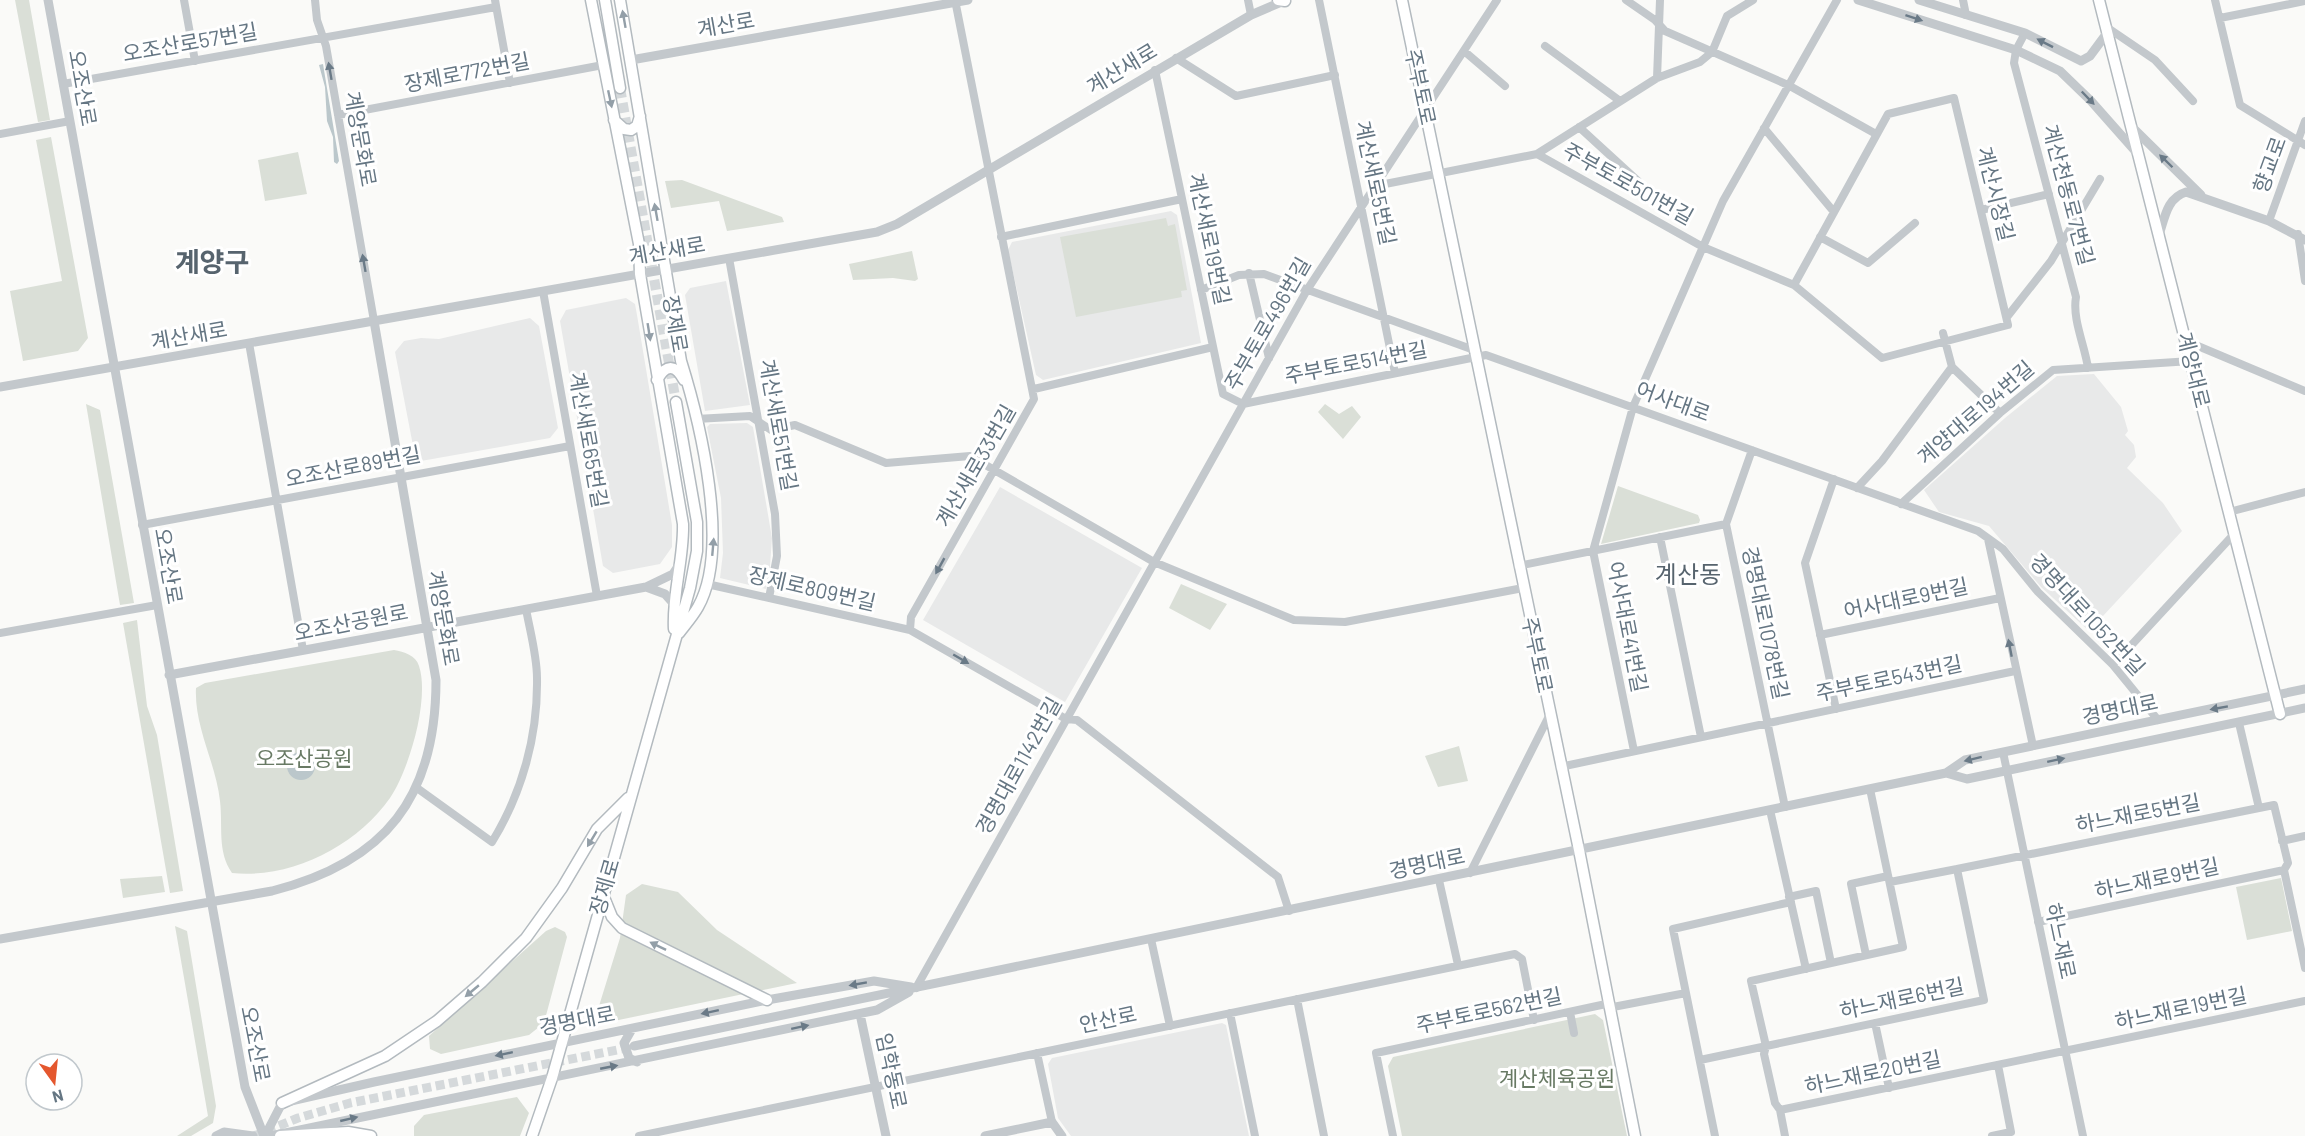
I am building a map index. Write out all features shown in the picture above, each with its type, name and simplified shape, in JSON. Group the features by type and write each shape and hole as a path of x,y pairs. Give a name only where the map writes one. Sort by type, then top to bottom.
{"main road":[{"name":"장제로","path":"591,0 639,244 640,274 683,524 681,563 673,603 675,638"},
{"path":"604,0 620,88"},
{"name":"장제로","path":"620,0 681,361 692,396 714,532 707,584 698,607 675,638"},
{"name":"주부토로","path":"1402,0 1549,716 1579,850 1635,1136"},
{"name":"계양대로","path":"2099,0 2280,714"},
{"path":"614,120 624,129 631,130 637,126 641,114"},
{"path":"657,380 667,369 678,370 692,396"},
{"name":"장제로","path":"532,1136 552,1078 692,579 697,551 697,522 676,402"},
{"path":"282,1103 385,1056 437,1021 482,982 526,938 562,888 597,829 631,796"},
{"path":"603,895 612,917 622,928 767,1000"},
{"path":"280,1136 348,1132 371,1136"}],"street":[{"name":"오조산로","path":"48,0 244,1087 264,1136"},
{"path":"184,0 195,61"},
{"name":"계양문화로","path":"0,939 210,902 306,882 336,869 363,851 386,830 417,788 433,737 436,717 436,680 338,115 323,38 317,20 315,0"},
{"name":"계산로","path":"631,60 968,0"},
{"path":"1248,0 1251,15"},
{"name":"계산새로","path":"0,387 877,232 897,224 1155,70 1251,15 1283,0"},
{"name":"계산새로5번길","path":"1319,0 1395,373"},
{"name":"주부토로496번길","path":"1154,562 1307,290 1497,0"},
{"path":"1626,0 1665,31 1788,85 1876,134"},
{"path":"1657,78 1660,0"},
{"path":"1537,154 1657,78 1700,62 1712,52 1727,16 1753,0"},
{"name":"어사대로41번길","path":"1634,751 1593,550 1633,407 1723,201 1837,0"},
{"path":"1858,0 2016,50 2060,71 2091,101 2138,154"},
{"path":"1919,0 2025,33 2081,62 2090,56 2106,30 2155,60 2193,100"},
{"path":"1963,0 1966,15"},
{"path":"2215,0 2240,105 2301,143"},
{"name":"계산새로33번길","path":"910,630 911,617 1034,399 956,1"},
{"path":"2220,18 2305,1"},
{"name":"오조산로57번길","path":"63,84 323,38 496,3"},
{"path":"496,3 510,83"},
{"path":"2016,50 2025,33"},
{"path":"1545,46 1620,101"},
{"name":"계산천동로7번길","path":"2016,50 2014,63 2076,297 2075,307 2088,368"},
{"path":"1464,51 1505,86"},
{"path":"1176,58 1236,96 1335,75"},
{"name":"장제로772번길","path":"338,115 603,65"},
{"name":"계산새로19번길","path":"1155,70 1223,394 1243,404"},
{"name":"계산시장길","path":"1820,237 1888,114 1953,98 2007,316"},
{"path":"0,134 70,121"},
{"name":"향교로","path":"2269,221 2301,143 2305,121"},
{"path":"2131,126 2201,195"},
{"path":"1579,127 1638,181"},
{"path":"1764,128 1834,212"},
{"name":"주부토로501번길","path":"1438,174 1537,154 1703,247 1794,285 1882,358 1946,342"},
{"path":"1375,186 1438,174"},
{"path":"1946,342 2008,325 2007,316 2038,279 2100,179"},
{"path":"2159,235 2169,204 2176,195 2186,192 2201,195 2269,221 2302,237 2305,281"},
{"path":"1981,210 2049,194"},
{"path":"1001,237 1182,199"},
{"path":"1794,285 1820,237 1868,263 1915,223"},
{"name":"계산새로51번길","path":"729,258 778,536 777,556 769,598"},
{"path":"1201,290 1250,273 1264,274 1384,317 1475,354"},
{"path":"1250,273 1269,358"},
{"name":"계산새로65번길","path":"543,291 597,596"},
{"path":"1943,333 1952,367 2000,413"},
{"path":"2186,340 2305,391"},
{"path":"249,343 303,650"},
{"path":"1034,390 1214,347"},
{"name":"주부토로514번길","path":"1243,404 1475,354"},
{"name":"어사대로","path":"1475,354 1486,355 1834,479 1978,531 1988,539"},
{"name":"계양대로194번길","path":"1901,504 2000,413 2053,370 2191,361"},
{"path":"1857,488 1905,431 1952,367"},
{"path":"696,419 750,416 771,430 795,425 886,463 970,456 1154,562 1294,620 1315,623 1345,622 1523,588"},
{"name":"오조산로89번길","path":"142,525 570,446"},
{"name":"경명대로1078번길","path":"1752,450 1726,524 1785,807"},
{"path":"1834,479 1805,563 1836,709"},
{"path":"2229,512 2305,492"},
{"path":"1518,566 1726,524"},
{"path":"2113,665 2235,533"},
{"path":"1660,537 1701,737"},
{"path":"1988,539 2032,746"},
{"name":"경명대로1052번길","path":"1988,539 2003,549 2038,592 2113,665 2158,720"},
{"name":"경명대로1142번길","path":"916,988 1154,562"},
{"name":"오조산공원로","path":"169,675 646,587 673,574 681,563"},
{"name":"장제로809번길","path":"707,584 910,630 1066,719 1077,720 1278,877 1289,911"},
{"path":"646,587 665,594 673,603"},
{"name":"어사대로9번길","path":"1820,635 2000,598"},
{"path":"0,633 157,605"},
{"path":"417,788 492,842 517,793 531,748 537,676 526,609"},
{"name":"주부토로543번길","path":"1560,767 2015,671"},
{"name":"경명대로","path":"634,1046 1946,773 1965,760 2305,689"},
{"name":"경명대로","path":"1946,773 1967,779 2305,708"},
{"path":"1470,873 1549,716"},
{"path":"2239,723 2259,808 2274,805 2288,863 2284,870 2305,968"},
{"name":"하느재로","path":"2003,752 2083,1136"},
{"path":"1780,1110 1775,1103 1764,1054 1766,1047 1750,981 1903,947 1870,789"},
{"name":"하느재로5번길","path":"2024,855 2259,808"},
{"path":"1770,810 1806,969"},
{"path":"2282,841 2305,836"},
{"path":"1866,956 1851,884 2024,855"},
{"name":"하느재로6번길","path":"1700,1060 1984,1000 1957,868"},
{"name":"하느재로9번길","path":"2038,922 2284,870"},
{"path":"1439,880 1458,965"},
{"path":"1715,1136 1673,929 1816,891 1831,963"},
{"path":"1150,939 1170,1026"},
{"name":"안산로","path":"639,1136 1515,954 1522,958 1533,1020"},
{"name":"경명대로","path":"282,1103 767,1000 874,981 916,988"},
{"name":"경명대로","path":"271,1136 860,1014 877,1010 916,988"},
{"name":"주부토로562번길","path":"1393,1136 1376,1053 1570,1012 1613,1007 1686,993"},
{"path":"1297,999 1324,1136"},
{"name":"하느재로19번길","path":"2065,1053 2305,1001"},
{"path":"1570,1012 1574,1033"},
{"path":"1230,1013 1255,1136"},
{"name":"임학동로","path":"860,1014 886,1136"},
{"path":"1875,1023 1888,1088"},
{"path":"632,1029 624,1043 625,1051 629,1058 637,1062"},
{"path":"1037,1053 1052,1122 1062,1136"},
{"name":"하느재로20번길","path":"1785,1136 1780,1110 2065,1053"},
{"path":"1992,1136 2011,1132 1998,1065"},
{"path":"264,1136 282,1103"},
{"path":"985,1136 1052,1122"},
{"path":"216,1136 224,1132 254,1136"}],"shaded area":[{"path":"323,64 339,161 337,164 334,162 333,137 327,121 325,87 319,65"},
{"path":"1171,211 1177,215 1201,343 1043,380 1036,375 1008,250 1012,242"},
{"path":"726,281 750,405 705,411 685,295 690,288"},
{"path":"626,298 635,304 672,525 672,547 660,564 613,573 603,566 560,321 566,310"},
{"path":"530,318 539,326 558,428 550,438 421,461 415,456 395,352 404,341 421,338 439,339"},
{"path":"2094,374 2121,407 2128,431 2125,435 2134,445 2136,457 2127,468 2163,503 2182,531 2089,631 2041,587 1989,526 1939,512 1924,490 2005,418 2057,376"},
{"path":"747,423 753,427 772,538 769,580 766,589 720,578 723,553 721,498 707,427 710,424"},
{"path":"1000,487 1142,568 1065,702 923,620"},
{"path":"301,752 311,756 315,766 311,776 301,780 291,776 287,766 291,756"},
{"path":"1222,1023 1226,1025 1249,1136 1071,1136 1058,1118 1048,1064 1052,1058"}],"green space":[{"path":"15,0 29,0 50,120 38,122"},
{"path":"51,137 88,338 78,351 23,361 10,291 62,281 36,140"},
{"path":"298,152 307,194 265,201 258,160"},
{"path":"682,180 782,217 784,222 727,231 719,201 671,208 665,181"},
{"path":"1166,218 1168,226 1175,224 1187,290 1181,291 1182,297 1076,317 1060,237"},
{"path":"912,251 918,279 915,281 893,278 853,280 849,264"},
{"path":"86,404 100,410 134,603 120,605"},
{"path":"1325,404 1339,414 1352,406 1361,417 1343,439 1318,412"},
{"path":"1618,486 1698,515 1699,523 1601,544"},
{"path":"1181,584 1227,604 1210,630 1169,608"},
{"path":"137,620 147,706 157,735 183,891 170,893 123,623"},
{"name":"오조산공원","path":"394,650 409,655 417,662 422,680 422,697 416,734 410,753 390,798 359,831 321,856 277,871 232,873 222,847 218,787 198,717 196,688 205,683"},
{"path":"1459,746 1468,781 1438,787 1425,756"},
{"path":"162,876 165,892 123,898 120,879"},
{"path":"2281,878 2292,931 2247,940 2236,887"},
{"path":"642,884 678,892 717,930 797,983 609,1022 601,1018 599,1006 620,938 626,895"},
{"path":"175,926 187,931 216,1106 213,1123 191,1136 177,1136 208,1116"},
{"path":"555,927 565,932 567,937 544,1023 529,1035 441,1054 430,1049 429,1036 546,931"},
{"name":"계산체육공원","path":"1595,1014 1603,1020 1627,1136 1402,1136 1388,1066 1393,1057"},
{"path":"517,1097 529,1113 520,1136 414,1136 414,1126 424,1115"}],"tunnel":[{"path":"620,88 676,402"},
{"path":"254,1136 298,1118 350,1103 632,1047"}],"district":[{"name":"계양구","path":"212,263"},
{"name":"계산동","path":"1688,575"}]}
